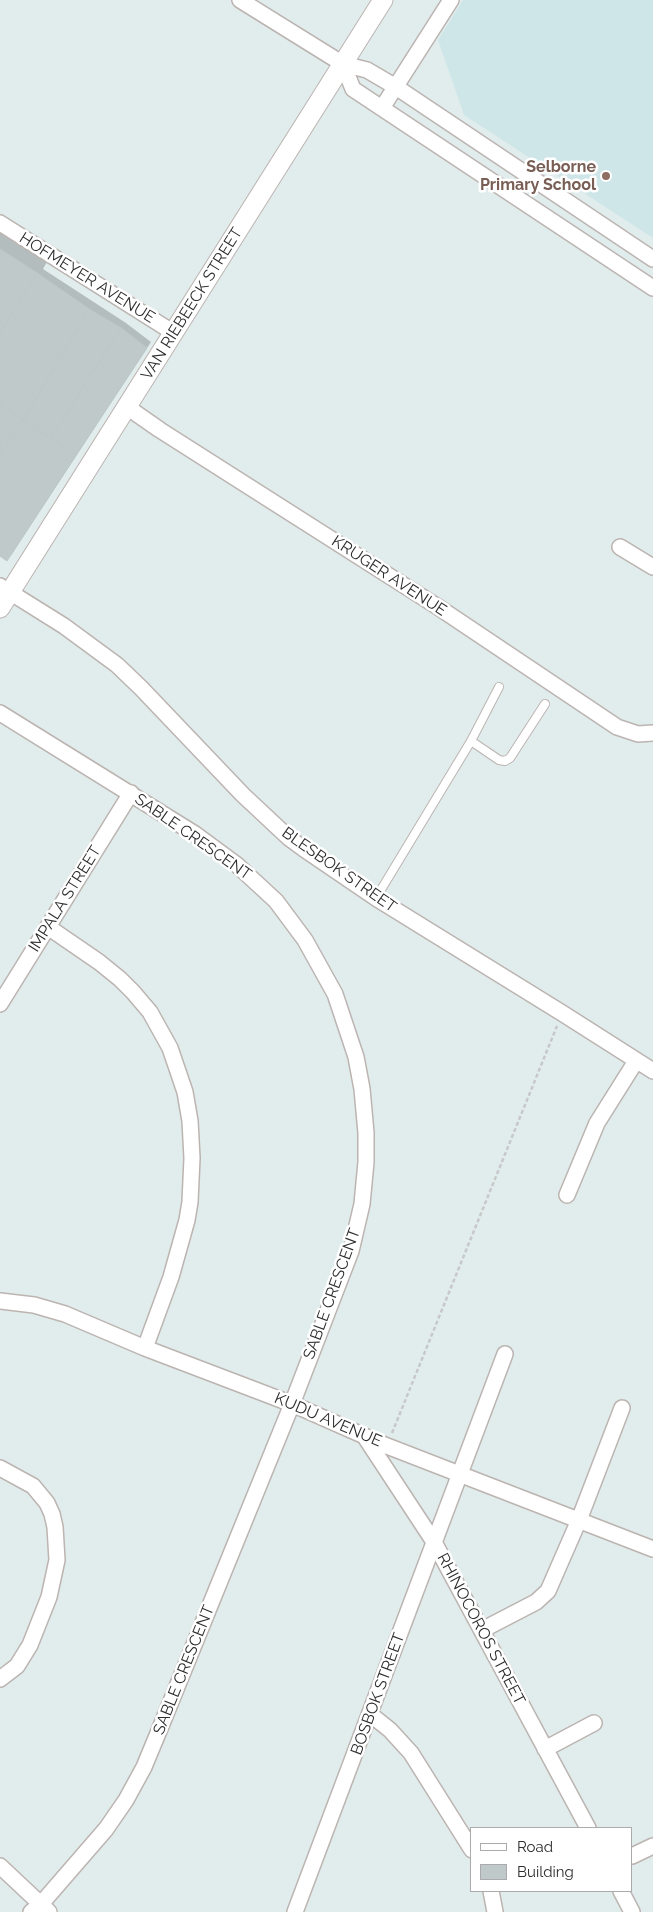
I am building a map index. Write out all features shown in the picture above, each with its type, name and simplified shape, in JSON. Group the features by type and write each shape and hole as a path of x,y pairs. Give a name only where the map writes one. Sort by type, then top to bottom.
{"street":[{"path":"240,0 343,64 367,70 396,87 653,259"},
{"name":"VAN RIEBEECK STREET","path":"3,596 127,407 383,0"},
{"path":"382,108 451,0"},
{"path":"343,64 353,89 653,288"},
{"name":"HOFMEYER AVENUE","path":"0,223 174,333"},
{"name":"KRUGER AVENUE","path":"127,407 454,618 617,727 638,734 653,733"},
{"path":"620,547 653,567"},
{"name":"BLESBOK STREET","path":"3,596 64,626 117,665 243,796 289,838 376,898 653,1071"},
{"name":"SABLE CRESCENT","path":"1,715 195,834 237,865 280,906 305,940 329,981 344,1018 356,1057 364,1102 366,1148 363,1197 358,1226 346,1263 292,1404 144,1767 126,1800 106,1829 40,1909"},
{"name":"IMPALA STREET","path":"0,1004 131,793"},
{"path":"48,927 99,962 133,992 150,1012 163,1032 170,1048 185,1092 192,1150 187,1220 171,1277 145,1348"},
{"path":"567,1195 597,1123 636,1061"},
{"name":"KUDU AVENUE","path":"0,1300 21,1302 50,1309 145,1348 292,1404 387,1446 653,1549"},
{"name":"BOSBOK STREET","path":"295,1912 505,1354"},
{"path":"482,1630 542,1597 552,1581 578,1520 622,1408"},
{"name":"RHINOCOROS STREET","path":"365,1437 434,1542 587,1827"},
{"path":"0,1468 33,1486 47,1503 55,1527 57,1560 49,1597 30,1645 17,1666 0,1679"},
{"path":"370,1714 390,1730 411,1754 470,1847"},
{"path":"545,1749 594,1723"},
{"path":"633,1856 653,1846"},
{"path":"0,1866 40,1909"},
{"path":"491,1892 495,1912"},
{"path":"622,1892 632,1912"}],"lane":[{"path":"376,898 471,741 499,687"},
{"path":"471,741 499,760 505,761 510,758 545,704"}],"path":[{"path":"387,1446 562,1013"}],"shaded area":[{"name":"Selborne Primary School","path":"463,0 653,0 653,238 464,115 438,40"}],"building":[{"path":"0,249 37,273 0,333"},
{"path":"37,273 89,309 23,420 0,404 0,333"},
{"path":"89,309 121,328 51,438 23,420"},
{"path":"121,328 147,348 76,455 51,438"},
{"path":"0,404 23,420 0,455"},
{"path":"23,420 76,455 7,561 0,556 0,455"}],"place":[{"name":"Selborne Primary School","path":"606,176"}]}
